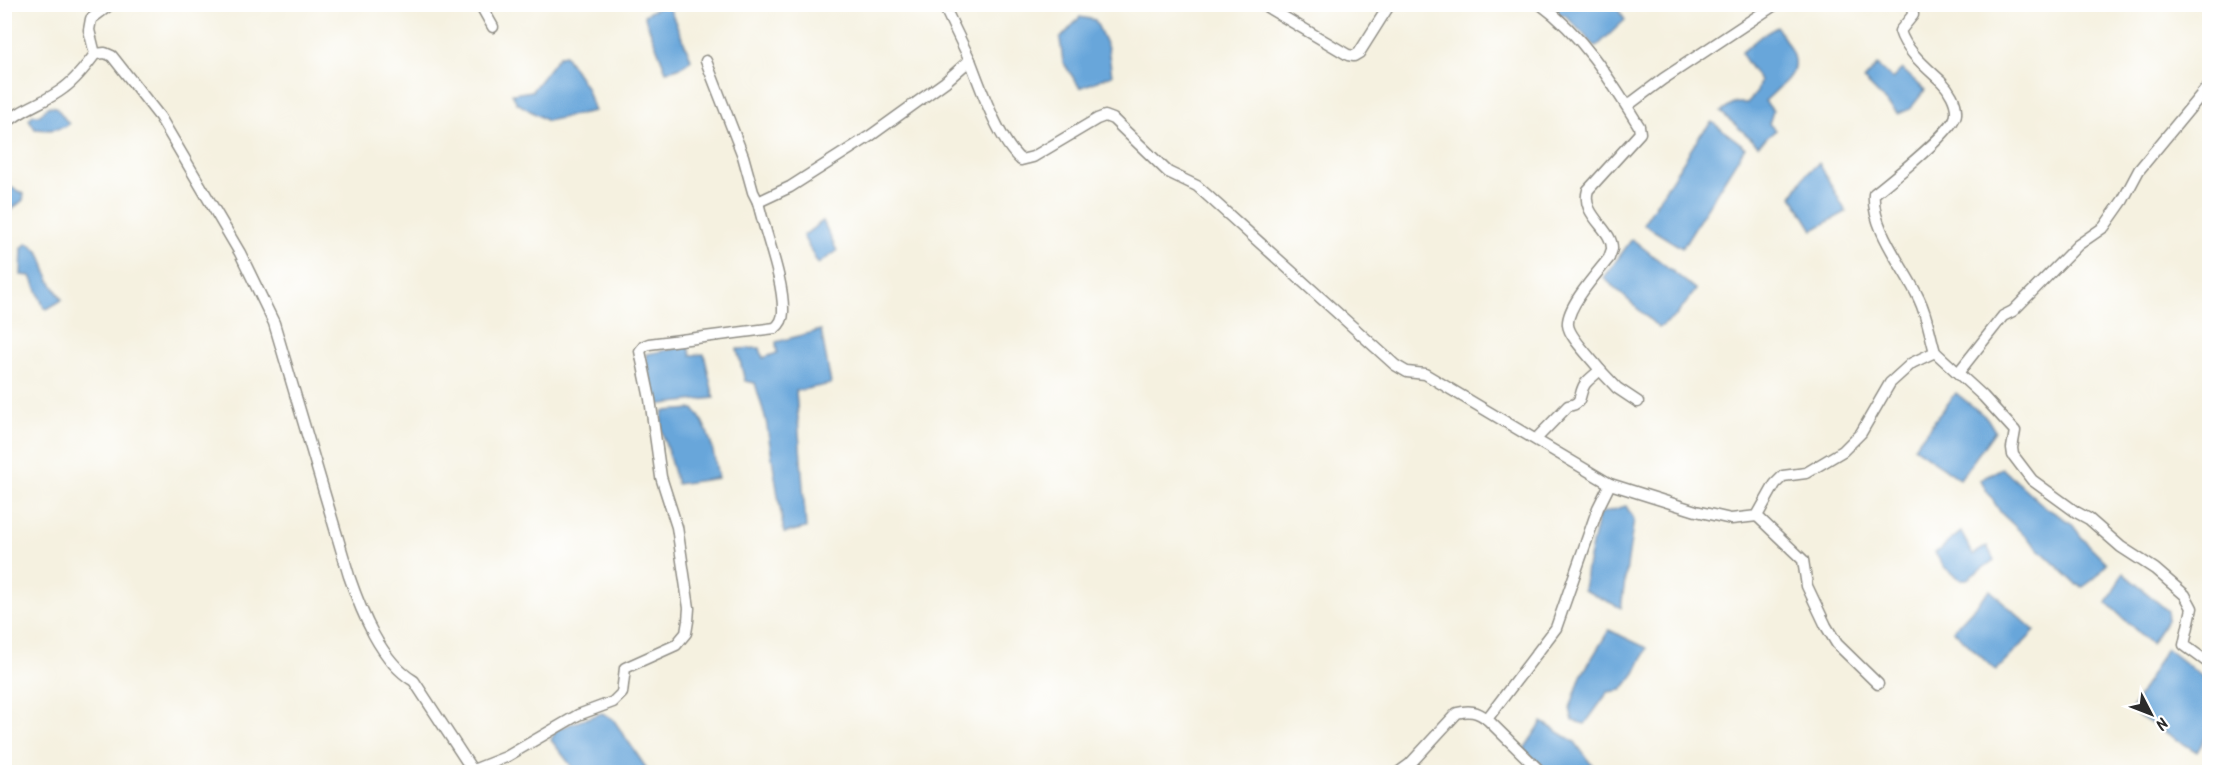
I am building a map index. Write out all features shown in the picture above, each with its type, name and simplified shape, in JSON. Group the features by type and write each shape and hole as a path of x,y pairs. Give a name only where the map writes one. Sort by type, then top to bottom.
{"street":[{"path":"95,54 89,30 91,19 111,4"},
{"path":"480,4 493,27"},
{"path":"943,4 970,60 987,103 1013,153 1021,160 1033,157 1097,119 1105,116 1113,119 1167,172 1197,186 1395,365 1407,372 1425,374 1610,484 1696,511 1731,519 1757,516"},
{"path":"1262,4 1348,56 1354,56 1359,53 1390,4"},
{"path":"1540,4 1563,23 1610,78 1641,133 1588,190 1585,198 1612,249 1609,258 1572,309 1568,324 1571,334 1600,370 1617,388 1638,402"},
{"path":"1626,106 1711,46 1776,4"},
{"path":"1912,4 1913,15 1900,31 1903,40 1946,86 1957,114 1954,122 1927,149 1874,194 1873,206 1877,222 1921,301 1935,352 1999,412 2015,431 2013,455 2032,480 2089,519 2121,547 2155,569 2185,595 2192,608 2184,645 2210,664"},
{"path":"4,125 15,115 64,88 95,54 105,53 112,56 160,117 240,253 274,323 359,605 388,659 414,681 471,772 506,757 578,715 613,702 622,693 625,668 676,645 686,633 689,608 677,527 661,477 650,399 640,351 644,345 649,344 776,328 781,322 783,312 775,261 758,202 743,156 706,61"},
{"path":"758,202 790,187 861,142 945,82 970,60"},
{"path":"1958,373 2003,316 2013,312 2078,245 2104,227 2123,200 2139,170 2210,84"},
{"path":"1757,516 1775,484 1783,476 1811,471 1843,451 1861,434 1890,383 1912,363 1935,352"},
{"path":"1536,439 1568,406 1575,405 1580,400 1584,386 1600,370"},
{"path":"1487,719 1556,628 1589,530 1610,484"},
{"path":"1757,516 1803,560 1808,586 1826,626 1838,644 1878,684"},
{"path":"1399,772 1410,764 1457,713 1465,711 1478,712 1487,719 1541,772"}],"water":[{"path":"663,5 668,5 691,59 683,66 666,71 644,15"},
{"path":"1556,5 1615,5 1625,20 1596,47 1565,15 1556,15"},
{"path":"1080,17 1095,20 1108,48 1112,75 1080,88 1063,62 1060,39"},
{"path":"1777,27 1791,51 1794,67 1785,82 1765,101 1773,111 1769,124 1776,130 1758,145 1721,112 1735,103 1747,103 1757,92 1760,81 1741,53 1761,36"},
{"path":"565,55 586,87 594,111 547,121 517,103 512,94 532,91 559,56"},
{"path":"1877,65 1892,79 1902,69 1925,90 1910,109 1898,114 1864,80"},
{"path":"49,106 56,107 69,124 57,129 35,129 29,119 33,115 40,115"},
{"path":"1712,122 1745,147 1682,248 1643,224 1701,134"},
{"path":"1819,163 1846,212 1813,230 1792,196 1805,175"},
{"path":"5,179 8,186 24,194 23,200 5,215"},
{"path":"823,221 837,251 818,264 803,236"},
{"path":"1632,239 1696,290 1676,316 1659,328 1604,278"},
{"path":"27,243 40,254 49,279 62,300 47,309 44,308 31,276 21,275 22,248"},
{"path":"821,330 831,384 796,391 806,528 784,533 766,420 755,383 745,381 737,349 760,348 763,358 777,353 776,342"},
{"path":"688,346 691,355 704,354 714,398 655,405 646,354"},
{"path":"1956,393 1987,418 1995,431 1960,479 1914,447"},
{"path":"694,409 708,433 718,478 677,484 661,428 663,411"},
{"path":"2002,468 2045,507 2071,523 2107,563 2094,579 2083,587 2076,584 2001,513 1980,480"},
{"path":"1626,506 1634,519 1621,608 1584,590 1599,514"},
{"path":"1961,532 1973,555 1987,546 1994,560 1967,579 1960,579 1944,567 1935,553"},
{"path":"2123,573 2168,611 2167,620 2151,644 2107,603"},
{"path":"1990,590 2035,631 1996,671 1953,630"},
{"path":"1609,630 1647,648 1635,673 1622,690 1608,692 1585,724 1573,721 1570,708 1581,676"},
{"path":"2166,648 2209,682 2209,732 2197,752 2131,711"},
{"path":"602,713 613,719 649,772 576,772 551,740 557,729"},
{"path":"1542,722 1575,742 1597,772 1550,772 1527,753 1524,749"}]}
